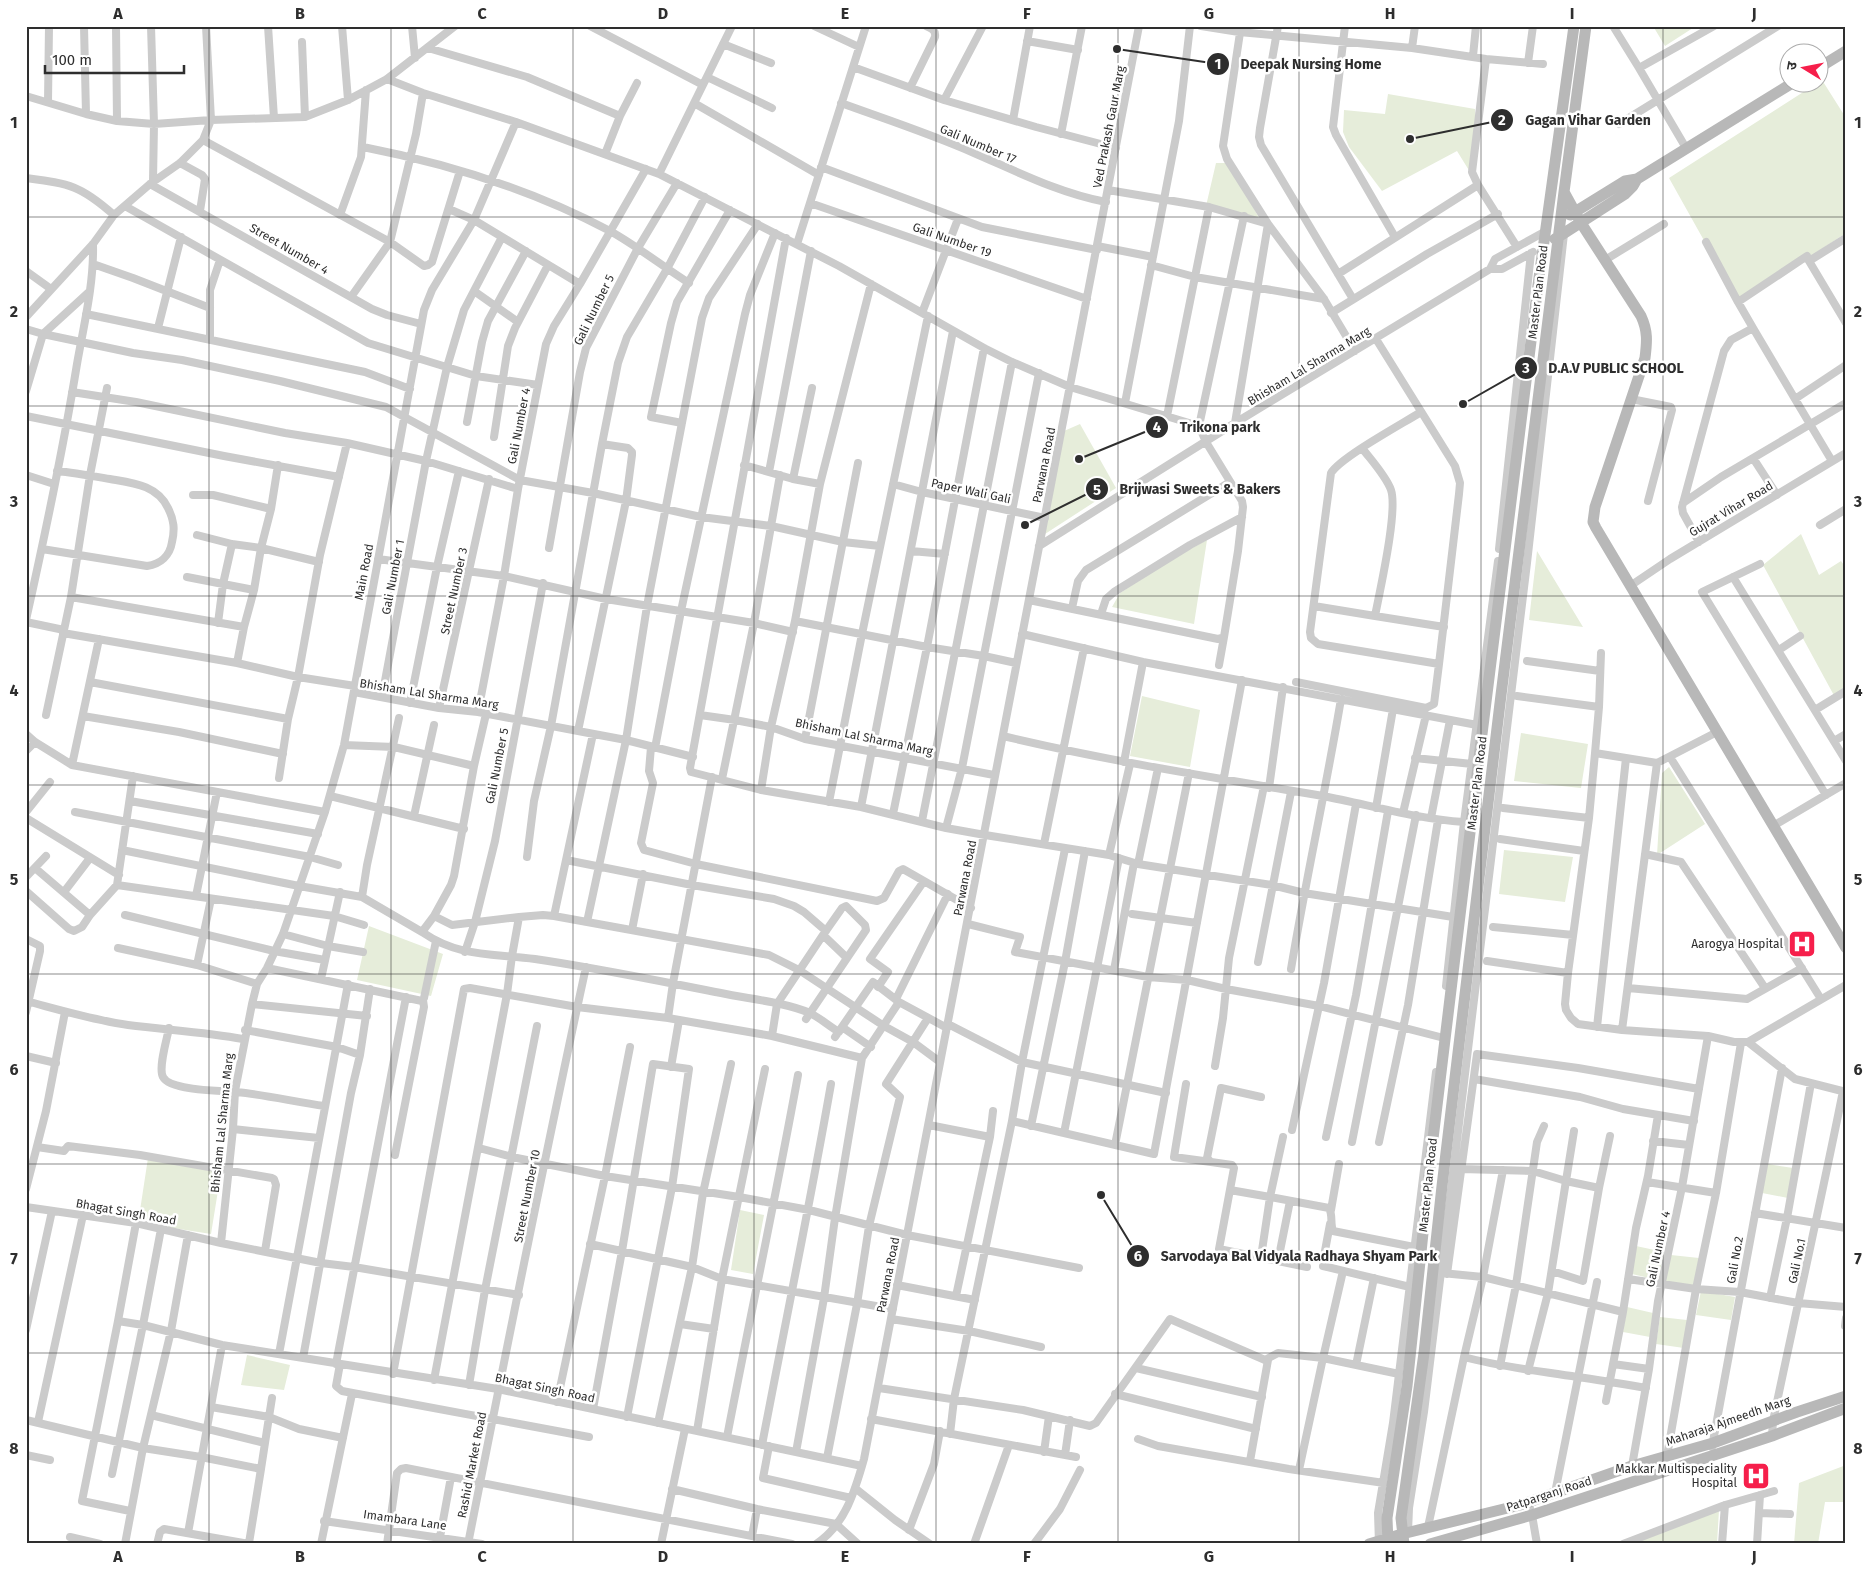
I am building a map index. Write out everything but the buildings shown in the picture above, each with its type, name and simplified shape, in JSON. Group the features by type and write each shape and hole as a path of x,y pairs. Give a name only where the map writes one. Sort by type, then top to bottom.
{"main road":[{"name":"Master Plan Road","path":"1381,1542 1387,1518 1407,1386 1469,813 1574,26"},
{"name":"Master Plan Road","path":"1405,1537 1400,1518 1424,1353 1444,1170 1561,236 1560,221 1586,26"},
{"path":"1830,61 1846,51"},
{"path":"1546,231 1625,181 1637,179 1780,91"},
{"path":"1544,246 1626,194 1637,179"},
{"path":"1564,192 1581,223 1646,326 1648,341 1645,358 1593,514 1596,528 1846,948"},
{"name":"Maharaja Ajmeedh Marg","path":"1381,1542 1405,1537 1428,1527 1528,1502 1632,1466 1713,1443 1846,1396"},
{"name":"Patparganj Road","path":"1430,1544 1532,1515 1772,1436 1846,1408"}],"street":[{"path":"48,102 49,26"},
{"path":"84,26 86,114"},
{"path":"116,26 117,121"},
{"path":"151,26 154,124 152,182"},
{"path":"26,317 93,244 114,215 152,182 180,163 203,140 211,120 206,26"},
{"path":"268,26 274,118"},
{"path":"342,26 348,100"},
{"path":"412,26 415,58"},
{"path":"26,96 117,121 154,124 305,117 348,100 387,79 455,26"},
{"path":"590,26 705,81 772,108"},
{"path":"659,174 732,26"},
{"path":"814,26 859,47"},
{"path":"797,244 866,26"},
{"path":"910,88 935,38 936,34 933,29 926,26"},
{"path":"944,100 983,26"},
{"path":"1012,120 1030,26"},
{"path":"1060,134 1082,26"},
{"name":"Ved Prakash Gaur Marg","path":"1106,202 1139,26"},
{"path":"1125,403 1179,121 1190,26"},
{"path":"1201,26 1278,30 1343,41 1412,48 1486,59 1543,64"},
{"path":"1345,26 1333,127 1395,237"},
{"path":"1412,48 1415,26"},
{"path":"1472,56 1476,26"},
{"path":"1528,63 1533,26"},
{"path":"1612,26 1686,148"},
{"path":"1639,68 1714,26"},
{"path":"1619,124 1778,26"},
{"path":"1240,29 1223,146 1227,159 1268,224 1324,299 1356,351"},
{"path":"1278,30 1259,137 1264,152 1353,300"},
{"path":"1027,41 1078,50"},
{"path":"302,42 305,117"},
{"path":"723,44 771,63"},
{"path":"428,48 527,77 620,116"},
{"path":"1486,59 1472,172 1478,185 1517,247"},
{"path":"852,67 944,100 1060,134 1116,148"},
{"path":"387,79 516,122 659,174 811,251 1012,362 1070,387 1199,426"},
{"path":"604,154 637,82"},
{"path":"340,215 358,167 363,146 366,90"},
{"path":"351,297 390,242 423,92"},
{"path":"694,103 820,171 958,219 1003,232 1097,248 1152,261 1195,277 1324,299"},
{"name":"Gali Number 17","path":"841,103 959,147 1054,188 1083,198 1106,202"},
{"name":"Main Road","path":"354,689 427,299 474,220 516,122"},
{"path":"203,140 390,242 422,265 428,266 432,262 460,171"},
{"path":"363,146 410,156 537,196 610,231 689,283"},
{"path":"180,163 202,175 205,179 200,211"},
{"name":"Gali Number 4","path":"478,712 546,344 554,326 646,169"},
{"path":"26,178 79,188 114,215"},
{"name":"Street Number 4","path":"152,182 372,309 421,324"},
{"name":"Gali Number 5","path":"549,548 580,372 586,348 638,248 677,183"},
{"path":"1338,274 1478,185"},
{"path":"1108,190 1209,207 1268,224"},
{"path":"527,857 534,801 551,726 618,363 625,343 705,197"},
{"name":"Parwana Road","path":"816,1544 846,1511 862,1466 985,835 994,774 1003,736 1106,202"},
{"name":"Gali Number 19","path":"810,203 1087,298"},
{"path":"125,206 368,343 476,376 538,385"},
{"path":"1167,416 1209,207"},
{"path":"449,209 474,220 580,284"},
{"path":"682,423 651,418 673,317 678,302 730,210"},
{"path":"1331,313 1427,254 1498,214"},
{"path":"1219,665 1242,517 1242,501 1206,442 1199,426 1228,282 1244,216"},
{"path":"829,802 925,314 958,219"},
{"path":"586,922 626,740 647,606 706,306 713,292 758,224"},
{"path":"1235,423 1268,224"},
{"path":"1604,260 1664,224"},
{"name":"Bhisham Lal Sharma Marg","path":"1039,546 1235,423 1490,269 1496,260 1546,231"},
{"path":"775,233 745,314 681,611 649,770 654,783 642,843 644,850 696,864 877,901 884,898 901,870 906,870 971,908"},
{"path":"1444,1273 1527,564 1561,236"},
{"path":"158,328 181,237"},
{"name":"Gali Number 1","path":"382,697 426,461 447,367 461,318 502,237"},
{"path":"786,238 744,464 691,772 761,790 861,807 946,828 1109,855 1136,863 1243,882 1272,885 1304,893 1453,917"},
{"path":"1809,261 1846,238"},
{"path":"1706,242 1738,302 1832,461"},
{"path":"93,244 90,292 42,549 26,621 99,640 238,663 354,689"},
{"name":"Bhisham Lal Sharma Marg","path":"1490,269 1502,269 1544,246"},
{"path":"769,472 811,251"},
{"path":"467,422 483,336 488,321 526,252"},
{"path":"1381,1542 1378,1514 1384,1483 1410,1287 1464,822 1469,813 1472,764 1500,547 1531,253"},
{"path":"1738,302 1807,256 1846,323"},
{"path":"210,340 210,290 220,260"},
{"path":"93,264 210,308"},
{"path":"494,437 508,346 518,322 548,264"},
{"path":"26,271 51,289"},
{"path":"761,790 771,728 793,632 820,484 871,284"},
{"path":"474,291 518,322"},
{"path":"26,392 43,334 90,292"},
{"path":"86,314 365,372 410,389"},
{"path":"1699,542 1683,513 1683,503 1724,351 1732,340 1753,328"},
{"path":"26,329 80,343 182,360 280,381 386,408 405,416 432,433 520,480 593,493 701,517 734,523 771,526 843,542 880,546"},
{"path":"861,807 953,331"},
{"path":"1296,682 1426,708 1434,704 1460,483 1455,466 1376,339"},
{"path":"893,814 928,647 984,348"},
{"path":"922,821 986,505 1012,362"},
{"path":"1795,399 1846,365"},
{"path":"946,828 962,768 1039,373"},
{"path":"46,716 71,597 76,555 107,388"},
{"path":"793,479 812,388"},
{"path":"72,392 106,396 285,433 347,443 426,461 518,488"},
{"path":"1631,399 1670,407 1672,410 1648,501"},
{"path":"1683,503 1753,458 1846,403"},
{"path":"1421,412 1338,464 1331,473 1311,638 1318,644 1439,664"},
{"path":"26,416 339,477"},
{"path":"279,778 288,719 298,677 319,562 347,443"},
{"path":"578,731 626,501 632,452 628,448 602,444"},
{"path":"1362,448 1389,485 1392,496 1388,542 1375,616"},
{"name":"Gujrat Vihar Road","path":"1630,586 1846,453"},
{"path":"1753,458 1777,495"},
{"path":"805,738 858,463"},
{"path":"744,464 793,479 820,484"},
{"path":"238,663 244,627 271,509 278,466"},
{"path":"42,549 147,566 155,565 164,559 171,548 174,530 172,517 159,494 135,483 57,471"},
{"path":"410,703 437,567 459,472"},
{"path":"26,475 54,484"},
{"path":"722,779 754,623 780,475"},
{"name":"Street Number 3","path":"439,708 489,479"},
{"path":"1072,608 1078,581 1086,570 1230,482"},
{"name":"Paper Wali Gali","path":"893,484 1045,518"},
{"path":"193,495 213,495 271,509"},
{"path":"1820,525 1846,509"},
{"path":"1101,614 1106,599 1114,592 1190,544 1242,517"},
{"path":"196,535 319,562"},
{"path":"218,623 223,584 232,544"},
{"path":"911,551 945,554"},
{"path":"378,559 504,576 543,583 606,599 754,623 793,632"},
{"path":"1760,564 1702,592 1826,795"},
{"path":"187,577 254,590"},
{"path":"1734,577 1846,760"},
{"name":"Gali Number 5","path":"465,952 475,922 495,841 543,583"},
{"path":"71,597 244,627"},
{"path":"1029,600 1218,639 1224,637"},
{"path":"1314,606 1444,627"},
{"path":"795,621 984,656 1016,664"},
{"path":"1022,634 1143,662 1477,725"},
{"path":"1779,650 1800,636"},
{"path":"72,765 99,640"},
{"path":"1044,844 1084,648"},
{"path":"1601,652 1599,707 1589,818 1568,973 1566,1010 1578,1024 1622,1030 1708,1036 1745,1042 1795,1079 1844,1091"},
{"path":"1527,661 1600,671"},
{"path":"1109,855 1127,763 1143,662"},
{"path":"1012,1121 1154,1154 1242,680"},
{"path":"90,682 288,719"},
{"path":"1215,1066 1229,958 1243,882 1266,787 1282,687"},
{"name":"Bhisham Lal Sharma Marg","path":"221,1243 233,1129 234,1091 244,1035 257,984 283,934 325,812 344,745 354,689 410,703 478,712 626,740 693,757"},
{"path":"1815,710 1846,691"},
{"path":"1517,696 1599,707"},
{"path":"1291,969 1341,699"},
{"path":"1376,808 1393,709"},
{"path":"422,932 434,916 454,876 474,766 486,714"},
{"name":"Bhisham Lal Sharma Marg","path":"700,715 735,720 840,746 994,774"},
{"path":"83,716 179,732 284,754"},
{"path":"1404,813 1426,716"},
{"path":"362,897 367,865 399,718"},
{"path":"1379,1142 1403,1027 1423,913 1450,720"},
{"path":"414,816 434,725"},
{"path":"1595,753 1657,763 1717,732"},
{"path":"26,734 35,742 72,765 325,812"},
{"path":"554,916 593,734"},
{"path":"1834,741 1846,734"},
{"path":"1003,736 1127,763 1324,797 1388,811 1464,822"},
{"path":"26,751 35,742"},
{"path":"344,745 394,747 474,766"},
{"path":"1670,756 1821,999"},
{"path":"1415,758 1472,764"},
{"path":"1597,1027 1626,758"},
{"path":"1622,1030 1657,763"},
{"path":"1114,970 1158,768"},
{"path":"1114,1145 1189,773"},
{"path":"26,891 69,929 74,931 82,927 90,915 117,885 134,776"},
{"path":"668,1018 712,776"},
{"path":"26,812 50,782"},
{"path":"1773,826 1846,783"},
{"path":"196,896 217,792"},
{"path":"1258,962 1291,792"},
{"path":"330,796 464,829"},
{"path":"130,801 318,834"},
{"path":"1292,1130 1319,1006 1356,804"},
{"path":"1503,808 1589,818"},
{"path":"1326,1137 1352,1013 1388,811"},
{"path":"75,812 173,830 208,839 310,857 338,866"},
{"path":"1352,1142 1416,814"},
{"path":"26,818 118,875"},
{"path":"1500,839 1584,851"},
{"path":"950,1434 954,1399 1012,1121 1065,848"},
{"path":"122,850 362,897 436,941 465,952 512,956 586,967 777,1004 808,1016 870,1047"},
{"path":"1031,1126 1086,851"},
{"path":"1645,854 1682,862 1765,988"},
{"path":"26,877 46,856"},
{"path":"64,892 90,858"},
{"path":"1064,1133 1119,858"},
{"path":"566,860 785,903 804,912 847,958"},
{"path":"35,868 90,915"},
{"path":"632,930 643,874"},
{"path":"878,987 888,972 870,959 924,881"},
{"path":"117,885 292,909 334,916 364,925"},
{"path":"321,978 340,892"},
{"path":"796,1452 824,1298 835,1218 862,1058 884,1026 898,1000 948,894"},
{"path":"197,965 211,899"},
{"path":"772,1036 777,1004 824,933 844,906 848,907 865,925 864,933 808,1016"},
{"path":"1132,914 1197,923"},
{"path":"125,915 274,952 325,960"},
{"path":"434,916 452,925 520,917 554,916 769,955 799,970 884,1026 913,1042 940,1062"},
{"path":"434,1380 508,994 512,956 520,917"},
{"path":"968,924 1020,937 1015,952 1148,977 1187,980 1319,1006 1440,1037"},
{"path":"1493,927 1573,935"},
{"path":"283,934 328,946 363,952"},
{"path":"26,940 37,943 40,946 26,1012"},
{"path":"395,1155 424,1007 423,1000 436,941"},
{"path":"118,948 197,965 257,984"},
{"path":"1487,961 1568,973"},
{"name":"Street Number 10","path":"498,1390 586,967"},
{"path":"267,968 423,1000"},
{"path":"1628,988 1747,999 1802,968"},
{"path":"839,1032 873,982 928,1018 1022,1062 1166,1093"},
{"path":"279,1354 348,984"},
{"path":"1667,1456 1696,1289 1745,1042 1846,985"},
{"path":"393,1374 412,1277 462,991 464,989 470,988 508,994 577,1007 668,1018 772,1036 862,1058"},
{"path":"303,1358 351,1093 360,1055 370,989"},
{"path":"406,997 354,1267 336,1386 342,1392 589,1437"},
{"path":"27,1001 65,1012 128,1025 244,1035 337,1047 360,1055"},
{"path":"252,1004 367,1016"},
{"path":"26,1189 56,1063 65,1012"},
{"path":"827,1458 857,1304 868,1226 900,1097 886,1084 928,1018"},
{"path":"671,1067 679,1020"},
{"path":"469,1385 485,1290 537,1026"},
{"path":"169,1028 162,1067 162,1076 166,1081 205,1090 234,1091 325,1106"},
{"name":"Gali Number 4","path":"1632,1466 1662,1285 1682,1187 1708,1036"},
{"path":"557,1402 630,1047"},
{"path":"1405,1537 1477,1054 1559,1065 1699,1089"},
{"path":"26,1056 56,1063"},
{"path":"592,1409 622,1251 653,1064 689,1069 672,1187 627,1417"},
{"path":"658,1423 692,1267 703,1192 731,1064"},
{"name":"Gali No.2","path":"1711,1456 1782,1068"},
{"path":"697,1431 722,1279 765,1069"},
{"path":"727,1437 756,1285 775,1204 798,1076"},
{"path":"1474,1079 1580,1097 1623,1110 1694,1121"},
{"path":"1770,1298 1787,1218 1811,1083"},
{"path":"831,1084 809,1210 791,1291 765,1445 763,1478 851,1498"},
{"path":"1186,1084 1174,1157 1226,1163 1233,1166 1219,1249 1307,1267"},
{"path":"1210,1162 1207,1156 1221,1088 1262,1097"},
{"name":"Gali No.1","path":"1772,1436 1773,1421 1844,1091"},
{"path":"956,1296 990,1137 993,1111"},
{"path":"1606,1401 1658,1115"},
{"path":"929,1125 990,1137"},
{"path":"1500,1366 1516,1285 1536,1142 1544,1126"},
{"path":"233,1129 319,1138"},
{"path":"1528,1371 1548,1293 1574,1131"},
{"path":"1552,1271 1583,1281 1610,1136"},
{"path":"1260,1258 1282,1137"},
{"path":"1653,1141 1689,1146"},
{"path":"37,1147 64,1151 68,1146 140,1155 272,1178 276,1182 266,1251"},
{"path":"479,1148 512,1157 634,1182 739,1197 809,1210 907,1235 1078,1268"},
{"path":"1324,1256 1339,1164"},
{"path":"1461,1169 1533,1171 1599,1188"},
{"path":"1428,1527 1483,1277 1503,1170"},
{"path":"1647,1182 1716,1193"},
{"path":"1230,1190 1327,1207 1330,1210"},
{"path":"1278,1261 1290,1201"},
{"name":"Bhagat Singh Road","path":"26,1207 136,1223 221,1243 321,1263 519,1295"},
{"path":"26,1330 52,1211"},
{"path":"1755,1213 1846,1228"},
{"path":"38,1422 83,1215"},
{"path":"130,1511 82,1501 136,1223"},
{"path":"1330,1224 1333,1231 1414,1247"},
{"path":"112,1474 120,1442 161,1229"},
{"path":"125,1544 143,1448 171,1332 188,1235"},
{"path":"590,1244 692,1267 722,1279 892,1309"},
{"path":"1323,1266 1410,1287"},
{"path":"1300,1470 1343,1271"},
{"path":"1444,1273 1483,1277 1623,1312"},
{"path":"1356,1365 1374,1278"},
{"path":"1628,1279 1696,1289 1740,1292 1798,1303 1846,1307"},
{"path":"1555,1493 1597,1282"},
{"path":"897,1285 975,1300"},
{"path":"891,1318 968,1331 1041,1347"},
{"path":"1845,1326 1846,1318"},
{"path":"878,1388 1023,1410 1090,1426 1094,1424 1136,1368 1170,1319 1268,1360"},
{"name":"Bhagat Singh Road","path":"118,1321 143,1325 222,1345 498,1390 862,1466"},
{"path":"680,1324 714,1329"},
{"path":"188,1533 222,1345"},
{"path":"1250,1461 1268,1360 1273,1355 1278,1353 1323,1358 1399,1374"},
{"path":"1464,1357 1528,1371 1646,1388"},
{"path":"1613,1364 1649,1369"},
{"path":"1136,1368 1262,1397"},
{"name":"Rashid Market Road","path":"469,1542 498,1390"},
{"path":"321,1544 324,1520 352,1394"},
{"path":"1115,1394 1256,1429"},
{"path":"157,1544 162,1529 249,1544 272,1398"},
{"path":"211,1407 269,1417 300,1428 343,1438"},
{"path":"151,1415 265,1443"},
{"path":"1044,1452 1049,1416"},
{"path":"871,1419 1044,1452 1076,1456"},
{"path":"26,1420 143,1448 201,1457 261,1470"},
{"path":"1065,1455 1070,1420"},
{"path":"661,1544 685,1429"},
{"path":"909,1530 934,1464 940,1431"},
{"path":"1138,1439 1158,1446 1384,1483"},
{"path":"974,1544 1009,1445"},
{"path":"26,1455 50,1460"},
{"path":"387,1544 397,1474 406,1468 792,1544"},
{"path":"1034,1544 1060,1508 1080,1470"},
{"path":"440,1537 451,1477"},
{"path":"854,1488 930,1544"},
{"path":"672,1489 757,1509 836,1524 858,1544"},
{"path":"1623,1544 1725,1505 1774,1491"},
{"path":"1757,1544 1760,1495"},
{"path":"1528,1502 1537,1544"},
{"path":"1722,1544 1725,1505"},
{"path":"752,1536 757,1509"},
{"path":"1759,1513 1790,1514"},
{"name":"Imambara Lane","path":"324,1520 482,1544"},
{"path":"70,1537 100,1544"}],"green space":[{"path":"1653,26 1696,26 1665,46"},
{"path":"1803,92 1830,92 1846,118 1846,233 1739,303 1669,178"},
{"path":"1388,94 1475,109 1476,122 1470,172 1457,151 1382,191 1349,147 1343,132 1344,110 1385,114"},
{"path":"1216,163 1229,163 1259,218 1206,206"},
{"path":"1080,424 1116,488 1045,534 1064,431"},
{"path":"1801,534 1819,575 1841,561 1846,568 1846,689 1837,701 1763,565"},
{"path":"1207,540 1194,624 1112,607 1120,593 1179,555"},
{"path":"1537,551 1583,627 1529,620"},
{"path":"1142,696 1200,710 1190,767 1130,756"},
{"path":"1521,733 1588,744 1581,788 1514,781"},
{"path":"1669,767 1705,824 1657,855 1662,773"},
{"path":"1504,850 1573,857 1565,902 1499,894"},
{"path":"369,926 443,954 431,996 357,980"},
{"path":"148,1158 221,1172 211,1234 173,1228 139,1217"},
{"path":"1767,1164 1793,1168 1788,1198 1762,1193"},
{"path":"740,1210 764,1215 753,1274 731,1270"},
{"path":"1636,1246 1664,1252 1658,1280 1632,1274"},
{"path":"1671,1255 1699,1258 1693,1287 1664,1281"},
{"path":"1701,1291 1735,1297 1731,1320 1696,1315"},
{"path":"1627,1307 1653,1313 1650,1337 1623,1332"},
{"path":"1660,1317 1687,1320 1684,1348 1656,1344"},
{"path":"247,1355 290,1365 284,1390 241,1385"},
{"path":"1846,1465 1846,1502 1825,1502 1818,1544 1794,1544 1799,1483"},
{"path":"1719,1510 1717,1544 1627,1544"}],"place":[{"name":"Deepak Nursing Home","path":"1117,49"},
{"name":"Gagan Vihar Garden","path":"1410,139"},
{"name":"D.A.V PUBLIC SCHOOL","path":"1463,404"},
{"name":"Trikona park","path":"1079,459"},
{"name":"Brijwasi Sweets & Bakers","path":"1025,525"},
{"name":"Aarogya Hospital","path":"1802,944"},
{"name":"Sarvodaya Bal Vidyala Radhaya Shyam Park","path":"1101,1195"},
{"name":"Makkar Multispeciality Hospital","path":"1756,1476"}]}
